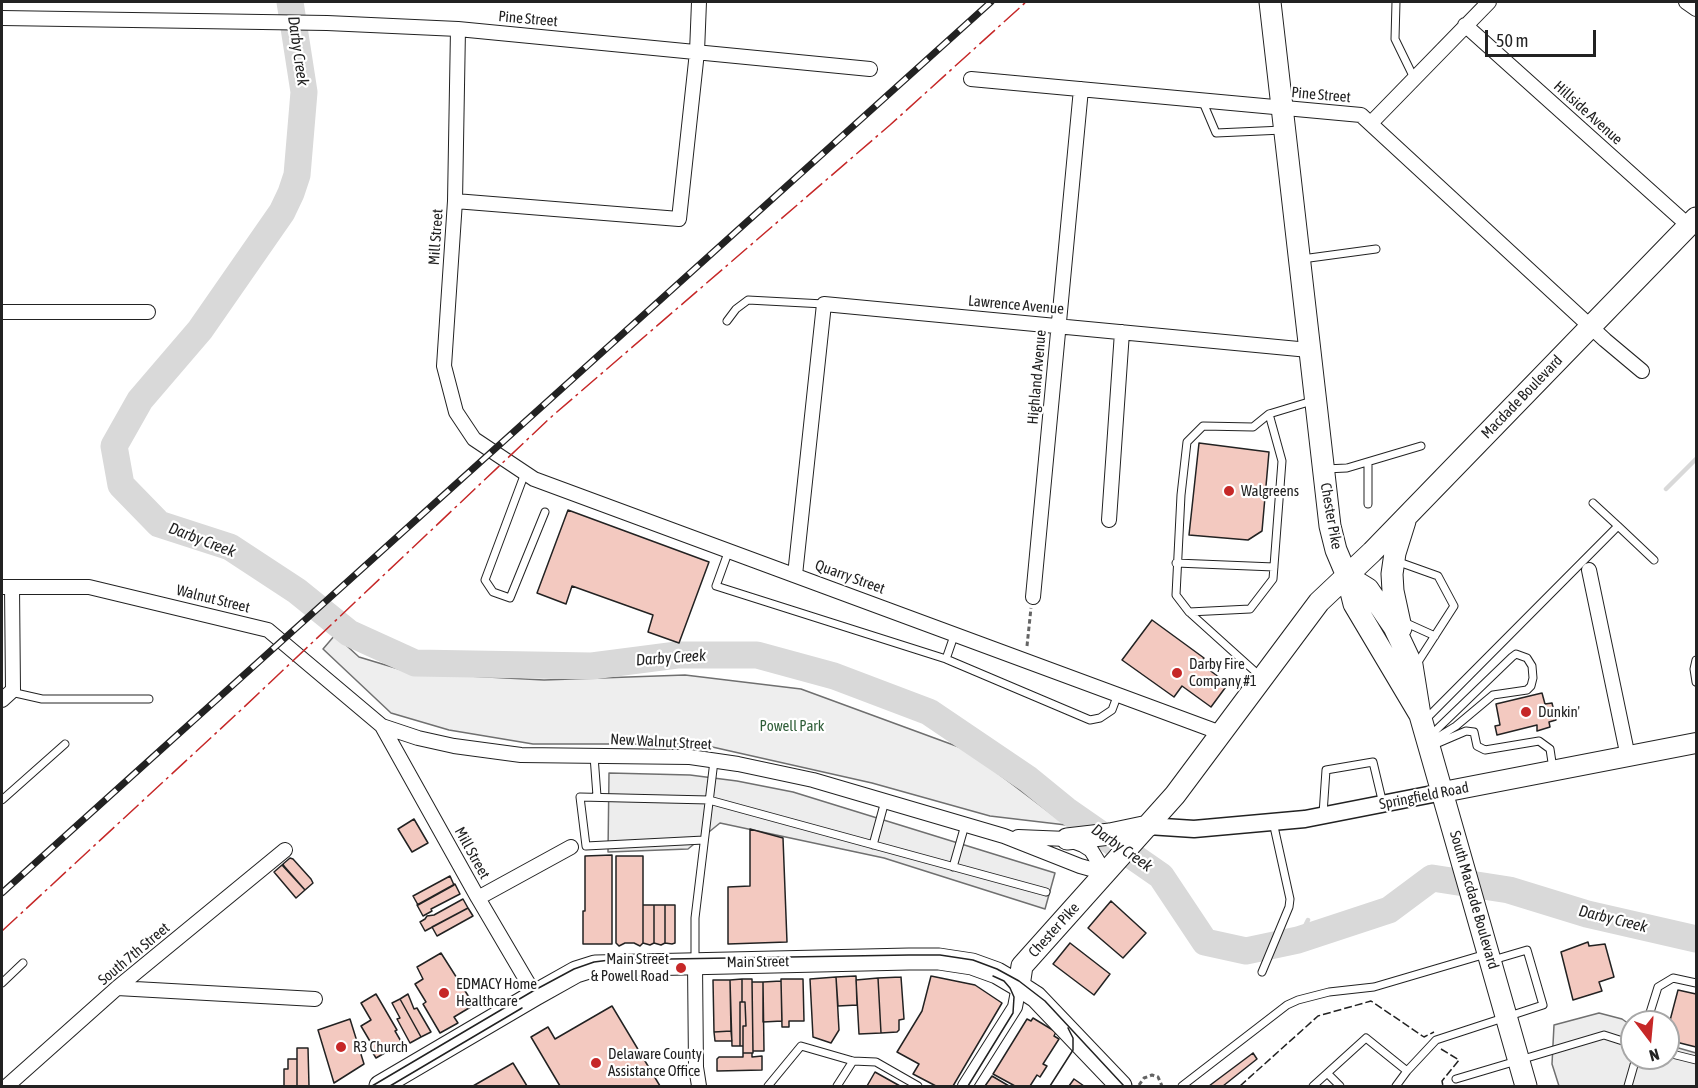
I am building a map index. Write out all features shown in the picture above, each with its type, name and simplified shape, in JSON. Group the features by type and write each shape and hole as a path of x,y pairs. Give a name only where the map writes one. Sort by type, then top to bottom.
{"main road":[{"name":"Chester Pike","path":"1019,986 1022,966 1175,795 1319,602 1347,576 1332,538 1270,2"},
{"name":"Macdade Boulevard","path":"1347,576 1693,222"},
{"path":"1406,517 1394,560 1392,591 1410,661"},
{"name":"South Macdade Boulevard","path":"1347,576 1368,589 1395,627 1410,661 1425,734 1526,1086"},
{"name":"South Macdade Boulevard","path":"1347,576 1354,604 1388,658 1425,734"},
{"name":"Springfield Road","path":"1443,792 1696,743"},
{"path":"1067,839 1148,826"},
{"name":"Main Street","path":"380,1086 405,1080 535,994 576,972 595,966 939,959 972,964 997,974 1036,997 1121,1086"}],"street":[{"path":"455,201 680,219 697,52 699,2"},
{"path":"1371,123 1489,2"},
{"path":"1686,2 1696,9"},
{"name":"Pine Street","path":"2,18 327,23 458,29 870,69"},
{"name":"Hillside Avenue","path":"1466,26 1693,222"},
{"name":"Mill Street","path":"458,29 455,201 444,366 456,412 474,439"},
{"name":"Pine Street","path":"972,79 1361,115 1642,372"},
{"name":"Highland Avenue","path":"1033,597 1081,89"},
{"path":"795,575 824,304"},
{"name":"Lawrence Avenue","path":"824,304 1309,350"},
{"path":"2,312 148,312"},
{"path":"1109,520 1122,332"},
{"name":"Quarry Street","path":"474,439 534,479 1221,733"},
{"path":"1589,570 1628,757"},
{"path":"6,696 13,690 7,586"},
{"name":"Walnut Street","path":"7,586 89,587 268,630 382,726"},
{"name":"Mill Street","path":"382,726 478,898 535,994"},
{"name":"New Walnut Street","path":"382,726 418,738 454,746 521,755 690,757 714,761 813,780 1004,836 1080,866 1112,866"},
{"name":"Springfield Road","path":"1148,826 1194,829 1273,822 1322,816 1443,792"},
{"name":"New Walnut Street","path":"1004,836 1067,839 1091,850 1112,866"},
{"path":"478,898 571,847"},
{"name":"South 7th Street","path":"7,1086 117,988 285,850"},
{"path":"695,964 696,1067 699,1086"},
{"path":"965,1086 1015,1007 1019,986"},
{"path":"117,988 315,999"}],"lane":[{"path":"1396,2 1395,39 1414,78"},
{"path":"1202,100 1216,133 1285,130"},
{"path":"1299,259 1376,249"},
{"name":"Lawrence Avenue","path":"728,321 736,309 748,300 824,304"},
{"path":"1262,678 1190,612 1176,594 1176,563 1187,442 1203,426 1253,427 1269,414 1315,400"},
{"path":"1190,612 1250,609 1273,579 1282,462 1269,414"},
{"path":"1323,469 1347,468 1421,446"},
{"path":"1368,462 1368,504"},
{"path":"525,473 484,580 493,592 510,598 545,512"},
{"path":"1593,503 1654,560"},
{"path":"1425,734 1618,526"},
{"path":"729,550 716,586 946,659 1090,720 1100,718 1112,710 1118,694"},
{"path":"1394,560 1438,576 1454,606 1435,636 1410,661"},
{"path":"1176,563 1274,567"},
{"path":"1400,620 1435,636"},
{"path":"946,659 955,633"},
{"path":"1516,654 1527,658 1532,666 1533,678 1527,690 1493,696 1456,726 1425,734 1516,654"},
{"path":"1696,660 1694,665 1696,682"},
{"path":"6,696 42,699 149,699"},
{"path":"1425,734 1474,732 1477,746 1485,750 1539,741 1550,749 1553,771"},
{"path":"2,800 65,744"},
{"path":"594,756 597,796"},
{"path":"695,964 694,918 714,761"},
{"path":"1322,816 1326,770 1373,762 1383,804"},
{"path":"586,846 580,797 709,800 1046,892"},
{"path":"873,845 885,801"},
{"path":"1262,972 1289,907 1289,891 1273,822"},
{"path":"953,867 965,825"},
{"path":"571,847 704,840"},
{"path":"1182,1086 1280,1011 1298,1000 1329,992 1374,987 1490,957 1527,950 1543,1005 1436,1040 1396,1086"},
{"path":"2,983 23,963"},
{"path":"1651,1010 1658,987 1673,978 1696,983"},
{"path":"1456,1079 1604,1035 1620,1040"},
{"path":"1313,1086 1366,1038 1407,1071"},
{"path":"768,1086 801,1046 853,1061 876,1062 918,1086"},
{"path":"1680,1056 1696,1060"},
{"path":"837,1086 853,1061"},
{"path":"1628,1086 1633,1070"},
{"path":"1328,1074 1340,1086"}],"path":[{"path":"1026,660 1030,612"},
{"path":"1137,1086 1144,1078 1152,1075 1158,1077 1162,1086"}],"green space":[{"name":"Powell Park","path":"335,635 359,657 412,673 544,680 685,675 801,689 967,750 1066,825 990,816 872,783 699,744 533,744 449,730 391,713 323,649"}],"shaded area":[{"path":"609,773 690,775 793,792 1055,873 1045,909 884,858 720,823 688,849 608,852"},
{"path":"1599,1013 1620,1018 1620,1070 1680,1070 1680,1048 1696,1053 1696,1086 1559,1086 1552,1064 1554,1025"}],"building":[{"name":"Walgreens","path":"1199,443 1269,452 1262,531 1248,540 1189,535"},
{"path":"568,510 709,562 679,643 648,632 653,615 572,586 566,604 537,593"},
{"name":"Darby Fire Company #1","path":"1152,620 1204,658 1200,663 1228,684 1211,707 1182,686 1174,697 1122,660"},
{"name":"Dunkin'","path":"1542,693 1545,704 1552,703 1556,720 1549,722 1550,727 1537,731 1537,725 1497,735 1495,726 1500,725 1496,704"},
{"path":"414,819 428,843 412,852 398,829"},
{"path":"750,829 783,838 787,942 728,944 728,887 750,886"},
{"path":"612,855 612,944 583,944 585,856"},
{"path":"616,856 643,856 643,943 640,946 625,943 619,946 616,943"},
{"path":"290,858 313,883 305,890 283,864"},
{"path":"282,865 305,890 296,898 274,872"},
{"path":"450,876 454,885 418,905 413,896"},
{"path":"455,884 460,894 431,909 432,911 423,916 417,905"},
{"path":"463,899 468,908 425,931 420,922 427,916 434,915"},
{"path":"1111,901 1146,933 1123,958 1088,928"},
{"path":"643,905 654,905 654,943 650,945 643,943"},
{"path":"654,905 665,905 665,943 661,945 654,943"},
{"path":"665,905 675,905 675,943 672,944 665,943"},
{"path":"468,908 473,916 437,936 432,927"},
{"path":"1588,942 1589,946 1605,944 1614,977 1599,982 1602,991 1573,1000 1561,952"},
{"path":"1070,943 1110,974 1094,995 1053,964"},
{"name":"EDMACY Home Healthcare","path":"441,953 474,1005 454,1017 458,1023 440,1033 423,1004 426,1002 415,984 423,979 417,967"},
{"path":"856,976 857,1005 838,1006 836,977"},
{"path":"931,976 975,985 1002,1003 953,1086 936,1086 913,1074 919,1064 897,1052 922,1011"},
{"path":"836,977 839,1030 831,1043 813,1037 810,979"},
{"path":"901,977 904,1019 899,1020 897,1032 881,1033 878,978"},
{"path":"878,978 881,1033 859,1034 856,980"},
{"path":"742,979 752,979 753,1053 743,1053 743,1026 746,1026 745,1002 742,1002"},
{"path":"742,979 740,1046 732,1046 730,980"},
{"path":"781,979 803,979 804,1021 789,1021 789,1027 782,1027"},
{"path":"713,980 730,980 731,1031 714,1032"},
{"path":"781,981 782,1021 763,1022 763,982"},
{"path":"752,982 763,982 764,1051 753,1051"},
{"path":"1678,990 1696,994 1696,1047 1680,1043 1680,1010 1673,1010"},
{"path":"376,994 402,1043 376,1058 368,1045 371,1043 361,1026 371,1020 361,1003"},
{"path":"408,994 414,1009 417,1008 431,1032 421,1037 400,999"},
{"path":"400,999 421,1037 410,1043 397,1019 400,1018 392,1003"},
{"path":"740,1002 745,1002 746,1026 743,1026 743,1046 740,1046"},
{"name":"Delaware County Assistance Office","path":"612,1006 660,1086 560,1086 531,1037 548,1027 555,1039"},
{"path":"1033,1018 1056,1032 1054,1036 1059,1039 1043,1064 1047,1066 1040,1077 1037,1075 1030,1086 1015,1086 993,1074 1027,1019 1031,1021"},
{"name":"R3 Church","path":"350,1019 364,1064 334,1083 318,1030"},
{"path":"731,1031 732,1041 715,1041 714,1032"},
{"path":"297,1048 308,1048 309,1086 297,1086"},
{"path":"743,1053 752,1053 752,1057 762,1056 762,1070 717,1071 719,1057 743,1057"},
{"path":"1253,1053 1257,1059 1223,1086 1209,1086"},
{"path":"288,1059 297,1059 297,1086 284,1086 284,1069 288,1069"},
{"path":"513,1063 527,1086 473,1086"},
{"path":"875,1072 900,1086 867,1086"},
{"path":"992,1076 1009,1086 985,1086"},
{"path":"1074,1079 1084,1086 1069,1086"}],"waterway":[{"name":"Darby Creek","path":"290,2 304,92 297,175 291,193 282,212 200,330 140,400 114,446 121,485 159,524 230,547 297,591 349,633 415,663 592,666 677,655 757,655 834,676 929,712 1028,779 1066,810 1161,876 1205,942 1246,951 1298,940 1389,910 1432,878 1509,890 1587,914 1696,939"},
{"path":"1666,489 1696,459"},
{"path":"1298,940 1308,920"}],"tram line":[{"path":"372,1086 533,991 574,969 594,962 909,955 940,955 973,960 1019,981 1045,1001 1124,1086"},
{"path":"968,1086 1013,1013 1014,997 1010,988 1004,981 993,976"},
{"path":"390,1086 522,1008"},
{"path":"1050,1086 1073,1050 1073,1038 1068,1028"}],"railway":[{"path":"2,893 991,2"}],"fence":[{"path":"1240,1086 1318,1016 1371,1001 1424,1037 1434,1032"},
{"path":"1441,1049 1459,1060 1442,1081 1443,1086"}],"power":[{"path":"2,931 242,709 550,418 890,125 1026,2"}],"place":[{"name":"Walgreens","path":"1229,491"},
{"name":"Darby Fire Company #1","path":"1177,673"},
{"name":"Dunkin'","path":"1526,712"},
{"name":"Main Street & Powell Road","path":"681,968"},
{"name":"EDMACY Home Healthcare","path":"444,993"},
{"name":"R3 Church","path":"341,1047"},
{"name":"Delaware County Assistance Office","path":"596,1063"}]}
